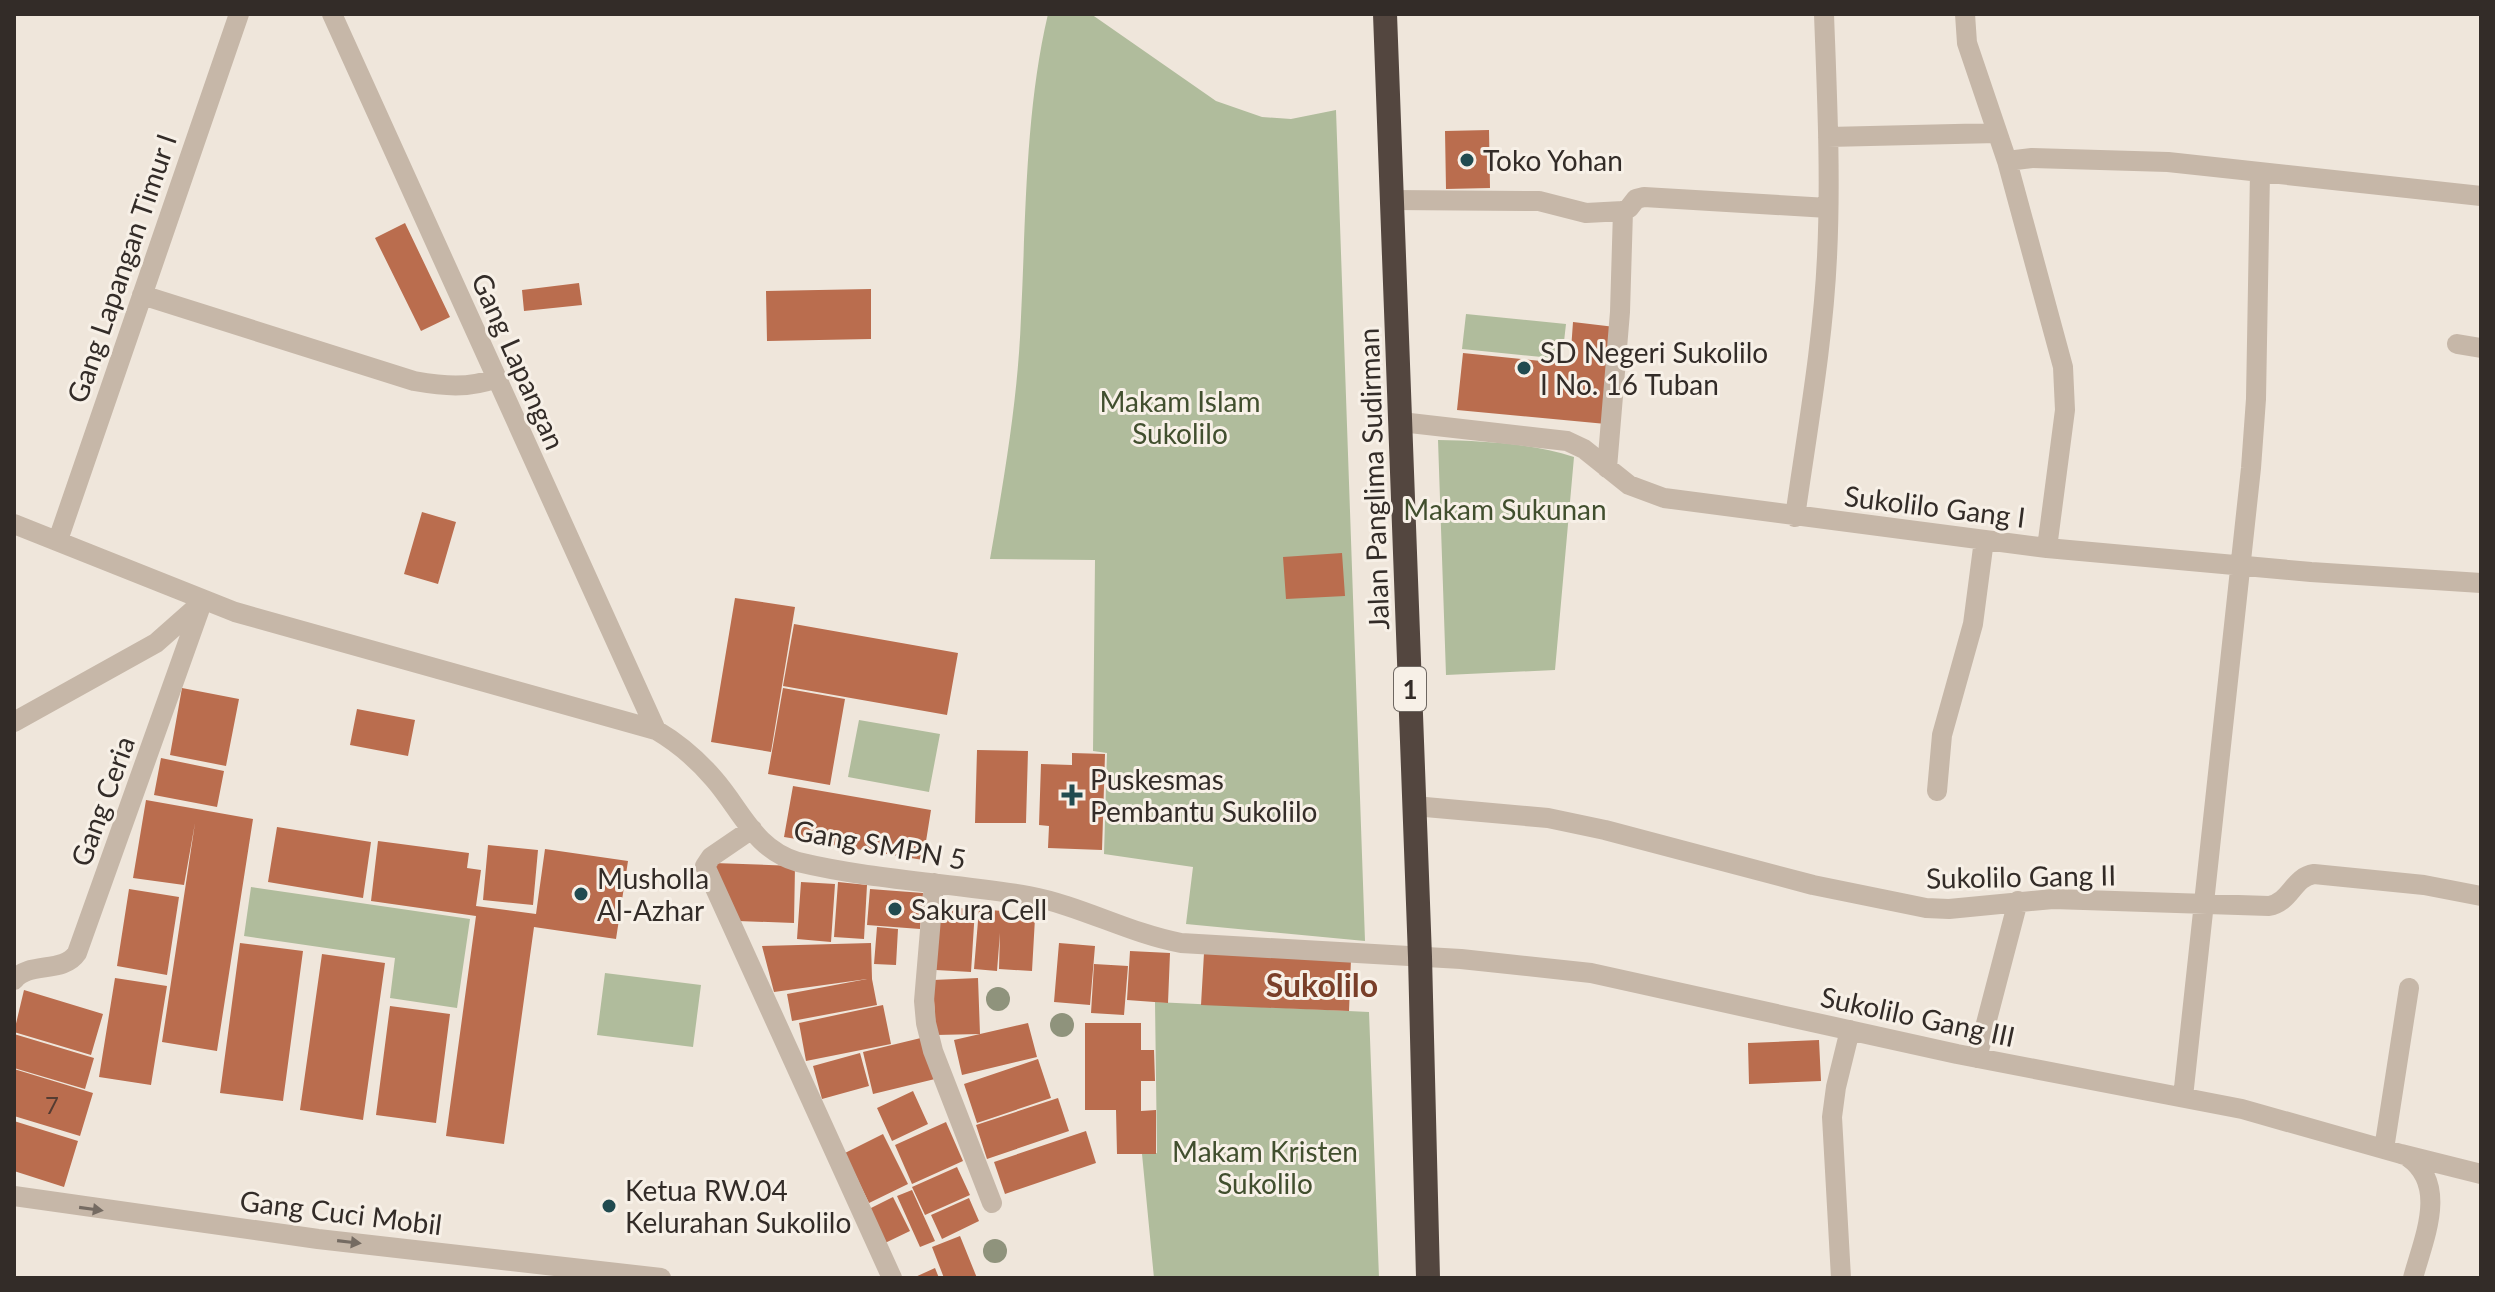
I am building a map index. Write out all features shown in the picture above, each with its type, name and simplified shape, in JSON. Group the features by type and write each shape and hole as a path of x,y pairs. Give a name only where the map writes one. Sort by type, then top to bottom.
{"highway":[{"name":"Jalan Panglima Sudirman","path":"1385,14 1420,957 1428,1278"}],"street":[{"name":"Gang Lapangan Timur I","path":"58,540 239,14"},
{"name":"Gang Lapangan","path":"332,14 656,730"},
{"path":"1795,517 1823,310 1828,208 1824,14"},
{"path":"1965,14 1967,43 2007,161 2063,367 2065,410 2047,548"},
{"path":"1828,137 1997,133"},
{"path":"2007,161 2032,158 2134,160 2481,196"},
{"path":"2183,1097 2256,399 2260,172"},
{"path":"1392,200 1539,201 1579,212 1623,211 1636,199 1653,197 1828,208"},
{"path":"1607,468 1620,312 1623,211"},
{"path":"142,295 414,381 455,387 476,385 497,378"},
{"path":"2457,344 2481,348"},
{"name":"Sukolilo Gang I","path":"1401,422 1554,437 1576,444 1629,485 1664,498 2047,548 2240,566 2481,583"},
{"name":"Gang SMPN 5","path":"14,524 235,612 656,730 706,770 775,853 798,862 1029,896 1066,905 1150,936 1181,943 1420,957"},
{"path":"1937,791 1942,735 1973,624 1984,540"},
{"path":"14,722 156,643 203,600"},
{"name":"Gang Ceria","path":"14,980 28,971 68,962 77,953 203,600"},
{"name":"Sukolilo Gang II","path":"1414,806 1548,818 1618,833 1813,885 1926,908 1949,909 2069,899 2204,905 2277,904 2284,901 2302,878 2314,874 2424,885 2481,896"},
{"path":"752,829 711,857 705,863 707,870 892,1278"},
{"path":"934,883 924,1001 926,1023 933,1051 992,1203"},
{"path":"1977,1058 2018,901"},
{"name":"Sukolilo Gang III","path":"1420,957 1591,973 1977,1058 2242,1109 2481,1174"},
{"path":"2409,988 2392,1152 2420,1167 2431,1193 2430,1211 2413,1278"},
{"path":"1841,1278 1832,1117 1850,1030"},
{"name":"Gang Cuci Mobil","path":"14,1196 318,1239 661,1278"}],"green space":[{"name":"Makam Islam Sukolilo","path":"1048,14 1091,14 1216,101 1262,117 1291,119 1336,110 1365,941 1186,924 1193,867 1104,854 1107,753 1093,751 1095,560 990,559 1014,409 1031,127 1040,51"},
{"path":"1466,314 1566,324 1562,359 1462,349"},
{"name":"Makam Sukunan","path":"1438,440 1524,446 1574,457 1555,670 1446,675"},
{"path":"859,720 940,734 929,792 848,777"},
{"path":"251,887 470,919 457,1008 390,998 395,958 244,936"},
{"path":"605,973 701,985 693,1047 597,1035"},
{"name":"Makam Kristen Sukolilo","path":"1155,1002 1369,1012 1379,1278 1154,1278 1142,1154 1157,1153"}],"building":[{"name":"Toko Yohan","path":"1489,130 1490,188 1446,189 1445,131"},
{"path":"405,223 450,317 421,331 375,238"},
{"path":"579,283 582,305 524,311 522,290"},
{"path":"871,289 871,339 767,341 766,291"},
{"path":"1573,322 1615,327 1606,424 1457,410 1463,353 1570,364"},
{"path":"422,512 456,522 438,584 404,574"},
{"path":"1342,553 1345,596 1286,599 1283,557"},
{"path":"735,598 795,607 771,752 711,742"},
{"path":"794,624 958,653 947,715 783,686"},
{"path":"182,688 239,699 226,766 170,755"},
{"path":"783,688 845,699 830,785 768,774"},
{"path":"357,709 415,720 408,756 350,745"},
{"path":"977,750 1028,751 1026,823 975,823"},
{"name":"Puskesmas Pembantu Sukolilo","path":"1072,753 1105,754 1102,850 1048,848 1049,826 1039,825 1041,764 1072,765"},
{"path":"161,758 224,771 217,807 154,795"},
{"path":"793,786 931,810 923,860 784,837"},
{"path":"146,800 253,819 217,1051 162,1042 195,823 184,885 133,878"},
{"path":"277,827 371,842 363,898 268,882"},
{"path":"378,841 469,853 467,868 481,870 476,906 536,914 545,849 628,861 616,939 534,927 504,1144 446,1136 476,916 371,901"},
{"path":"488,845 538,850 533,905 483,900"},
{"path":"714,863 795,866 794,923 738,921"},
{"path":"801,882 835,884 831,942 797,939"},
{"path":"838,882 867,885 864,939 834,937"},
{"path":"129,889 179,897 167,975 117,966"},
{"name":"Sakura Cell","path":"870,889 923,893 920,929 867,925"},
{"path":"939,907 975,909 971,972 936,970"},
{"path":"979,909 1002,911 1001,915 1035,918 1032,971 999,969 1000,933 997,971 974,969"},
{"path":"877,927 898,929 896,965 874,964"},
{"path":"240,943 303,951 283,1101 220,1093"},
{"path":"871,943 872,979 877,1005 792,1021 787,994 867,979 774,992 762,946"},
{"path":"1059,943 1095,946 1090,1005 1054,1002"},
{"path":"1130,951 1170,953 1168,1003 1127,1000"},
{"path":"1204,953 1351,959 1349,1011 1201,1005"},
{"path":"322,954 385,963 363,1120 300,1110"},
{"path":"1094,964 1128,966 1124,1015 1091,1013"},
{"path":"115,978 167,986 151,1085 99,1077"},
{"path":"978,978 980,1034 936,1035 933,980"},
{"path":"24,990 103,1014 91,1055 14,1032"},
{"path":"883,1005 891,1044 806,1061 799,1023"},
{"path":"390,1006 450,1014 436,1123 376,1115"},
{"path":"1028,1023 1037,1057 962,1075 954,1040"},
{"path":"1085,1023 1141,1023 1141,1050 1154,1050 1155,1081 1141,1081 1141,1111 1156,1110 1156,1154 1117,1154 1116,1110 1085,1110"},
{"path":"14,1034 94,1058 85,1089 14,1068"},
{"path":"925,1037 935,1079 873,1094 863,1052"},
{"path":"1819,1040 1821,1081 1749,1084 1748,1043"},
{"path":"860,1053 869,1086 822,1099 813,1066"},
{"path":"1038,1059 1051,1098 977,1123 964,1084"},
{"path":"14,1069 93,1093 80,1136 14,1116"},
{"path":"913,1091 928,1124 892,1141 877,1108"},
{"path":"1058,1098 1069,1131 987,1159 976,1125"},
{"path":"14,1121 78,1141 64,1187 14,1171"},
{"path":"946,1122 963,1161 912,1184 895,1145"},
{"path":"1086,1131 1096,1163 1005,1194 994,1162"},
{"path":"883,1134 908,1184 869,1203 845,1153"},
{"path":"957,1167 970,1195 925,1215 912,1187"},
{"path":"912,1190 935,1241 920,1247 897,1196"},
{"path":"893,1197 910,1231 885,1243 869,1209"},
{"path":"969,1198 979,1221 942,1239 931,1215"},
{"path":"960,1236 977,1278 944,1278 932,1247"},
{"path":"935,1268 939,1278 913,1278"}],"place":[{"name":"Toko Yohan","path":"1467,160"},
{"name":"SD Negeri Sukolilo I No. 16 Tuban","path":"1524,368"},
{"name":"Puskesmas Pembantu Sukolilo","path":"1072,795"},
{"name":"Musholla Al-Azhar","path":"581,894"},
{"name":"Sakura Cell","path":"895,909"},
{"name":"Ketua RW.04 Kelurahan Sukolilo","path":"609,1206"}],"district":[{"name":"Sukolilo","path":"1322,984"}]}
